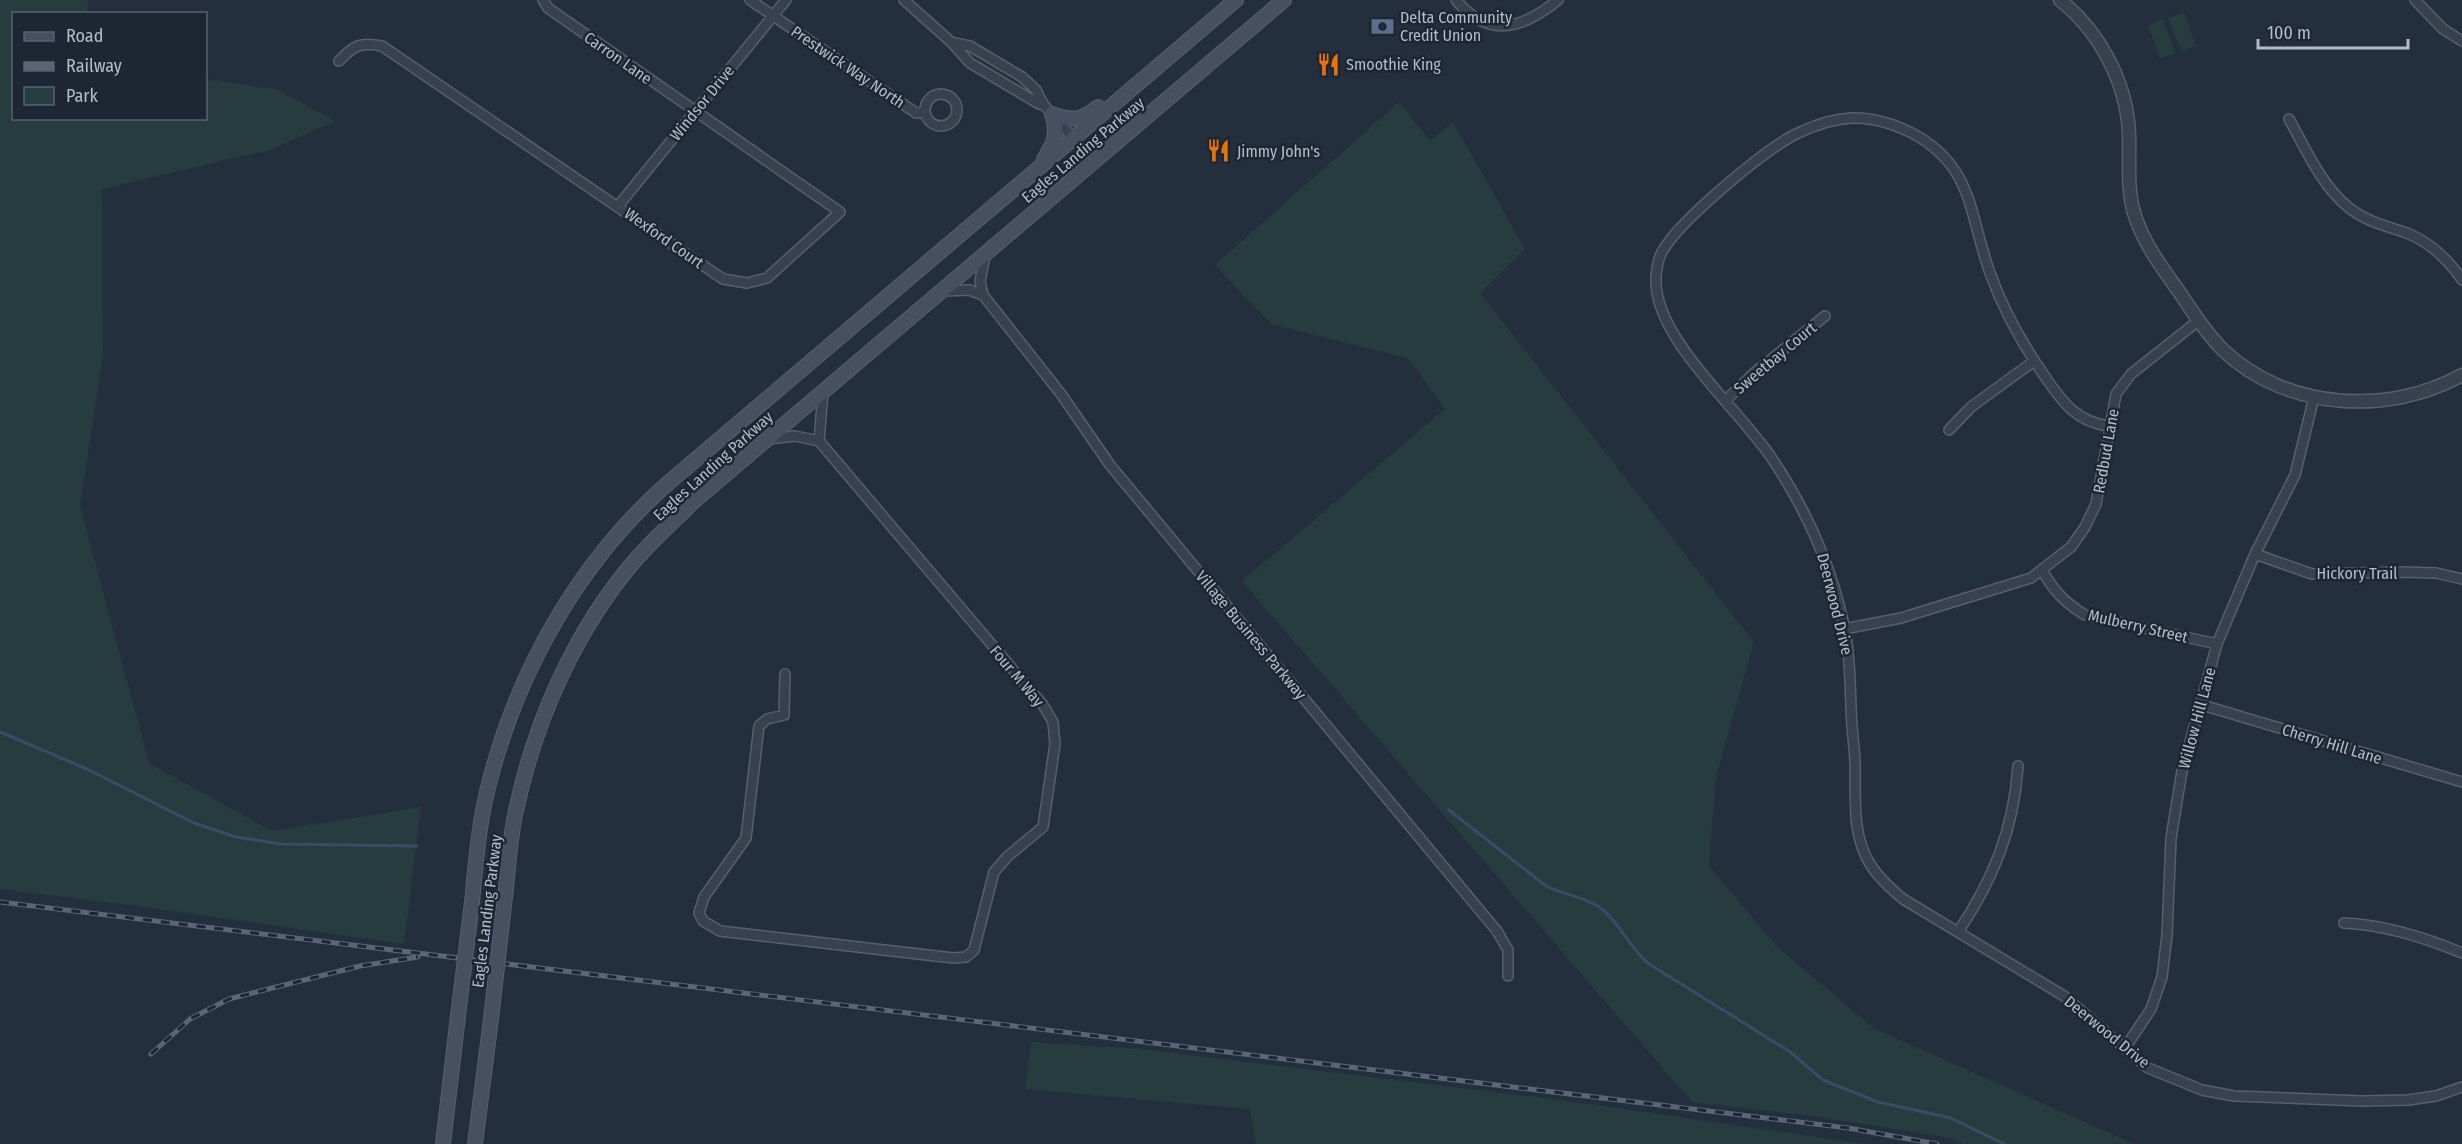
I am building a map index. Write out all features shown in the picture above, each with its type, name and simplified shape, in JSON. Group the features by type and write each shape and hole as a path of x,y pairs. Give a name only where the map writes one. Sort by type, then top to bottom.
{"main road":[{"name":"Eagles Landing Parkway","path":"443,1144 479,837 489,782 508,722 537,654 576,589 612,540 667,484 1236,0"},
{"name":"Eagles Landing Parkway","path":"475,1144 515,815 534,745 562,674 596,613 637,559 692,503 1284,0"},
{"path":"1046,106 1074,120 1086,117 1159,55 1204,26"},
{"path":"1032,175 1055,141 1056,129 1046,106"}],"street":[{"name":"Carron Lane","path":"543,0 548,8 604,49 696,112"},
{"name":"Prestwick Way North","path":"750,0 916,112 925,112"},
{"name":"Windsor Drive","path":"618,206 786,0"},
{"path":"904,0 951,42 970,63 1039,105 1046,106"},
{"path":"1456,0 1479,22 1493,25 1522,24 1558,0"},
{"path":"2060,0 2087,25 2116,76 2129,130 2130,194 2135,218 2145,242 2198,321 2224,351 2248,370 2298,393 2358,402 2418,394 2462,375"},
{"path":"2415,0 2443,29 2462,41"},
{"path":"951,42 970,46 1006,66 1014,81 1046,106 1074,139"},
{"name":"Wexford Court","path":"339,61 352,47 369,44 382,46 723,279 747,283 767,278 840,212 696,112"},
{"name":"Deerwood Drive","path":"2109,426 2091,423 2074,413 2064,404 2034,361 2013,330 1989,270 1964,185 1954,167 1943,154 1905,130 1880,121 1851,118 1819,125 1796,134 1770,150 1690,217 1661,253 1656,274 1656,292 1661,311 1673,336 1767,450 1790,485 1827,561 1844,629 1851,675 1855,817 1860,841 1870,864 1887,885 1903,899 2064,996 2148,1068 2202,1090 2234,1096 2408,1100 2436,1096 2462,1087"},
{"path":"2289,119 2325,181 2348,207 2373,222 2408,234 2431,246 2449,261 2462,280"},
{"path":"941,292 969,290 983,295 981,267 986,253"},
{"name":"Village Business Parkway","path":"983,295 1061,394 1110,465 1497,932 1508,950 1508,976"},
{"name":"Sweetbay Court","path":"1726,400 1754,373 1825,316"},
{"name":"Redbud Lane","path":"1844,629 1901,618 2031,578 2071,547 2085,527 2096,504 2116,394 2132,374 2198,321"},
{"path":"1949,430 1971,407 2034,361"},
{"path":"768,439 795,436 819,441 823,392"},
{"name":"Willow Hill Lane","path":"2125,1048 2151,1009 2162,977 2167,934 2171,838 2182,771 2217,644 2255,554 2295,475 2314,397"},
{"name":"Four M Way","path":"785,674 784,715 767,719 759,726 746,838 704,897 699,913 703,921 720,931 953,958 966,957 974,950 994,872 1008,856 1043,828 1055,744 1053,722 1031,691 819,441"},
{"name":"Hickory Trail","path":"2255,554 2312,574 2436,573 2462,579"},
{"name":"Mulberry Street","path":"2042,570 2053,590 2068,605 2085,615 2217,644"},
{"name":"Cherry Hill Lane","path":"2202,705 2462,782"},
{"path":"1959,932 1981,898 2010,829 2016,801 2018,766"},
{"path":"2344,923 2370,924 2398,930 2462,952"}],"green space":[{"path":"0,0 88,0 87,12 12,12 12,120 207,120 207,79 278,90 335,121 273,149 102,189 103,355 80,506 149,763 272,831 421,807 404,944 0,889"},
{"path":"2184,12 2196,46 2181,51 2168,18"},
{"path":"2163,20 2175,53 2160,59 2148,25"},
{"path":"1399,102 1430,141 1453,122 1525,249 1480,293 1754,642 1716,777 1709,866 1777,947 1875,1029 2134,1144 1964,1144 1944,1137 1820,1117 1692,1102 1242,581 1445,409 1408,358 1271,324 1215,265"},
{"path":"1031,1042 1140,1049 1553,1099 1864,1144 1256,1144 1250,1109 1025,1089"}],"waterway":[{"path":"0,732 87,769 194,823 236,837 281,844 417,846"},
{"path":"1449,810 1546,886 1583,899 1603,910 1649,964 1789,1051 1823,1080 1878,1102 1951,1118 2004,1144"}],"railway":[{"path":"0,902 1848,1128 1937,1144"},
{"path":"151,1054 190,1019 229,999 360,966 418,957"}],"place":[{"name":"Delta Community Credit Union","path":"1382,26"},
{"name":"Smoothie King","path":"1328,64"},
{"name":"Jimmy John's","path":"1219,151"}]}
